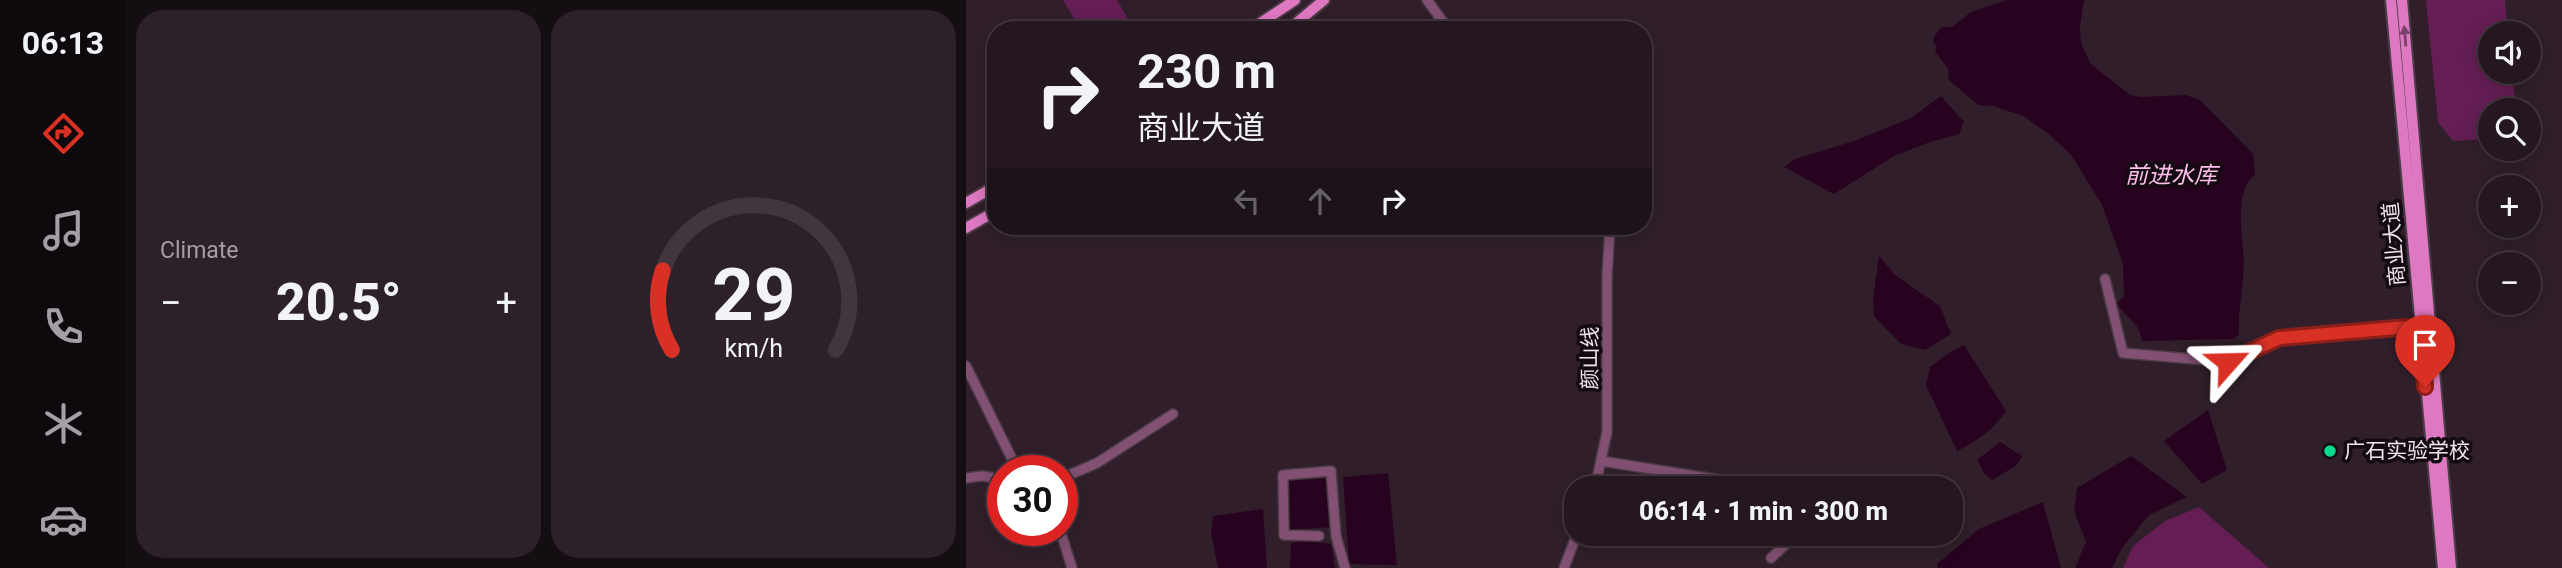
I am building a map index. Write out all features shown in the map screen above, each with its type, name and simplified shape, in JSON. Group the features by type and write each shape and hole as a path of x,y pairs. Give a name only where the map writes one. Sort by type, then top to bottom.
{"main road":[{"path":"1264,21 1295,0"},
{"path":"1299,21 1324,0"},
{"name":"商业大道","path":"2391,0 2443,568"},
{"name":"商业大道","path":"2402,0 2451,568"},
{"path":"966,203 987,191"},
{"path":"966,228 987,216"}],"street":[{"path":"1427,0 1442,21"},
{"name":"颜山线","path":"1598,476 1607,432 1609,235"},
{"path":"2105,279 2123,353 2228,362 2279,338 2420,326"},
{"path":"966,366 1010,455"},
{"path":"1078,471 1097,463 1172,414"},
{"path":"1601,461 1696,476"},
{"path":"1319,536 1284,535 1283,475 1331,471 1336,536 1345,568"},
{"path":"966,478 987,477"},
{"path":"1065,546 1072,568"},
{"path":"1564,568 1572,546"},
{"path":"1771,558 1783,546"}],"shaded area":[{"path":"1063,0 1117,0 1129,21 1076,21"},
{"path":"2426,0 2505,0 2507,21 2478,21 2478,84 2513,84 2515,98 2478,98 2478,140 2453,141 2438,122"},
{"path":"2199,507 2269,568 2123,568 2133,546 2165,521"}],"water":[{"name":"前进水库","path":"2007,0 2084,0 2080,27 2081,43 2090,63 2130,95 2186,95 2200,100 2253,154 2255,175 2248,182 2241,204 2244,264 2239,334 2234,339 2142,341 2135,324 2117,303 2124,297 2123,264 2102,205 2072,156 2049,134 2023,116 1993,106 1978,105 1948,79 1949,70 1935,51 1937,46 1933,42 1941,27 1952,27 1971,12"},
{"path":"1941,96 1964,122 1959,134 1894,156 1834,194 1784,167 1795,159 1854,141 1911,118"},
{"path":"1879,256 1895,275 1940,306 1951,334 1925,350 1901,344 1874,316 1873,299"},
{"path":"1964,345 2006,411 1984,434 1957,451 1926,385 1930,367"},
{"path":"2208,410 2227,470 2202,484 2164,441"},
{"path":"2000,442 2022,456 2016,466 1992,480 1984,473 1977,460"},
{"path":"2131,456 2187,497 2149,515 2122,548 2112,568 2075,568 2086,542 2074,511 2077,488"},
{"path":"1388,473 1397,565 1349,564 1343,477"},
{"path":"1327,478 1331,527 1290,530 1288,481"},
{"path":"2043,502 2061,568 1938,568 1937,564 1959,546 1963,546 1963,542 1979,529"},
{"path":"1263,509 1267,568 1218,568 1211,534 1213,516"},
{"path":"1300,540 1331,544 1335,568 1290,568 1291,544"}],"place":[{"name":"广石实验学校","path":"2330,451"}],"route":[{"path":"2228,362 2279,338 2420,326 2425,387"}]}
